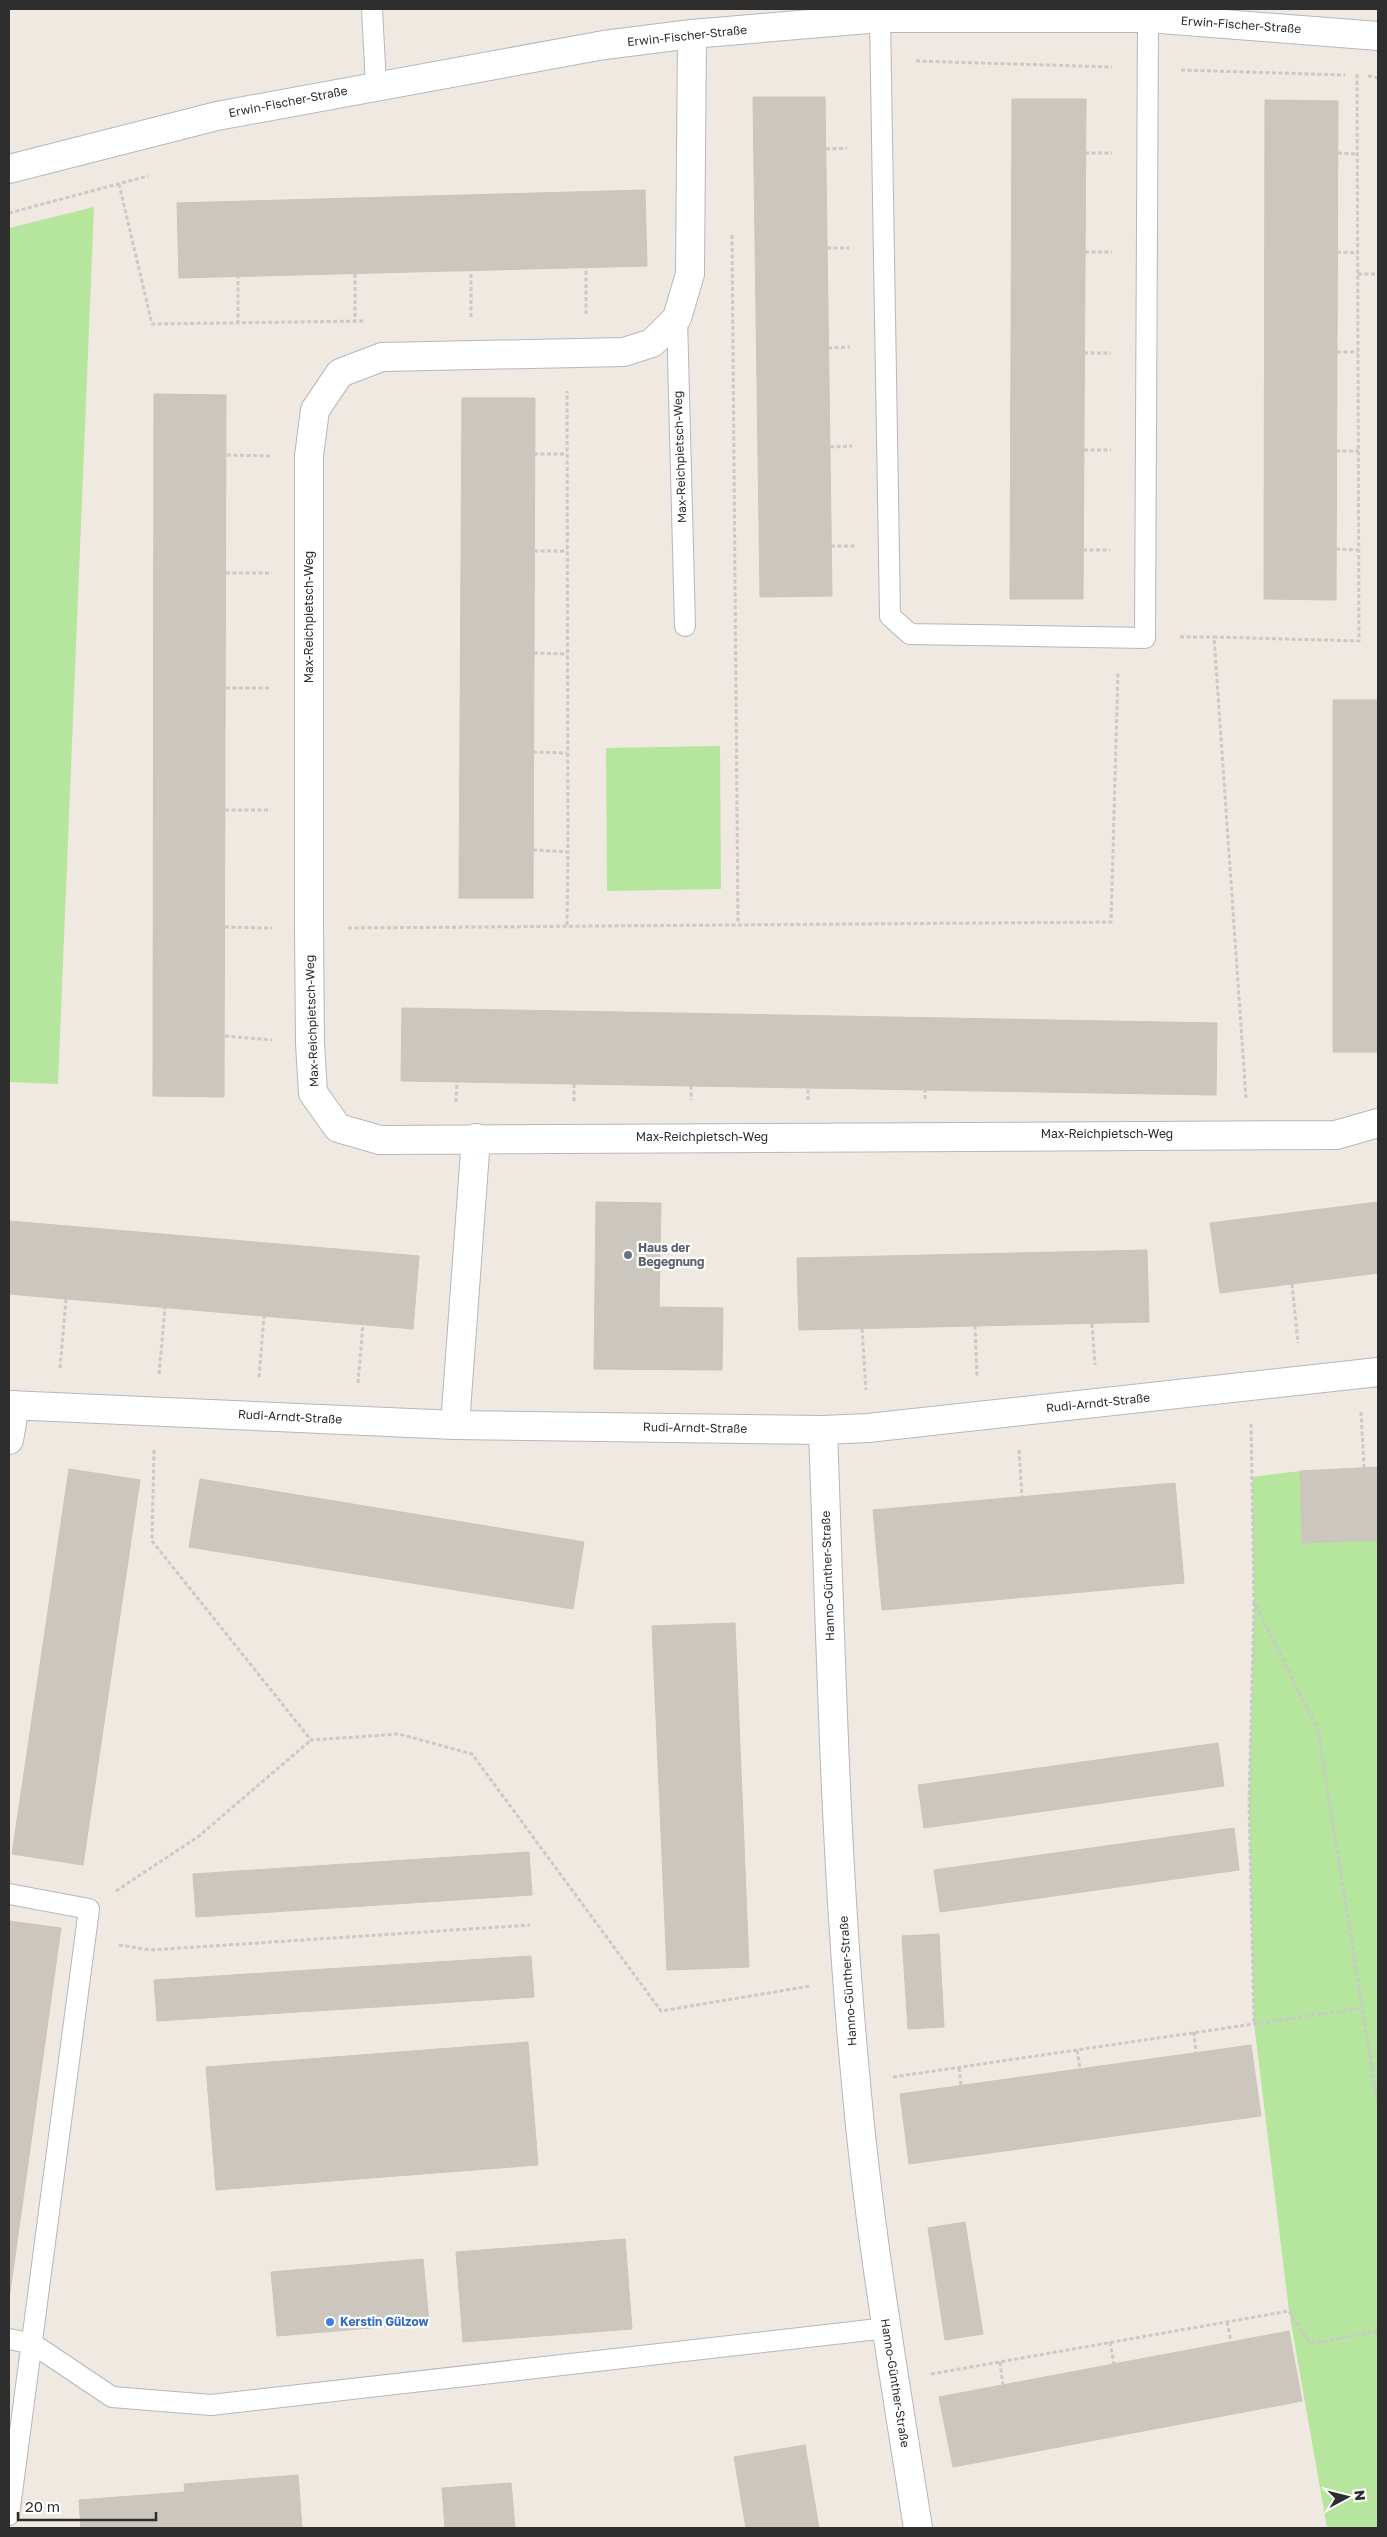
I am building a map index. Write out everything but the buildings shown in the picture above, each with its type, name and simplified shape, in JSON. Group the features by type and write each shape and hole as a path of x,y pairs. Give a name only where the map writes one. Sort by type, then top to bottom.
{"street":[{"name":"Erwin-Fischer-Straße","path":"9,169 217,116 376,85 604,45 692,34 880,18 1148,18 1368,35"},
{"name":"Max-Reichpietsch-Weg","path":"692,34 690,274 676,318 652,343 624,352 382,357 340,373 315,410 309,456 309,928 310,1043 313,1093 338,1128 380,1140 1336,1135 1378,1123"},
{"path":"455,1425 476,1138"},
{"name":"Rudi-Arndt-Straße","path":"12,1405 455,1425 823,1430 868,1428 1368,1373"},
{"path":"9,1440 12,1405"},
{"name":"Hanno-Günther-Straße","path":"823,1430 839,1858 847,1980 870,2220 918,2528"}],"lane":[{"path":"372,9 376,85"},
{"path":"880,18 890,616 910,634 1145,638 1148,18"},
{"name":"Max-Reichpietsch-Weg","path":"676,318 685,626"},
{"path":"9,1894 89,1909 33,2344 9,2514"},
{"path":"9,2339 33,2344 112,2397 211,2405 887,2328"}],"path":[{"path":"1249,1134 1214,636 1359,641 1357,154 1368,35"},
{"path":"1338,153 1357,154"},
{"path":"119,184 152,324 374,321"},
{"path":"732,228 738,924"},
{"path":"1337,252 1358,253"},
{"path":"586,267 586,319"},
{"path":"471,270 471,320 480,320"},
{"path":"355,274 355,321"},
{"path":"1358,274 1378,274"},
{"path":"238,277 238,324"},
{"path":"1337,352 1358,352"},
{"path":"567,353 568,925"},
{"path":"1336,451 1359,451"},
{"path":"534,454 567,454"},
{"path":"1336,549 1358,550"},
{"path":"534,551 567,551"},
{"path":"225,928 1111,922 1119,638"},
{"path":"534,653 567,654"},
{"path":"226,688 309,688"},
{"path":"533,752 567,753"},
{"path":"225,810 310,810"},
{"path":"533,850 568,852"},
{"path":"225,1036 310,1043"},
{"path":"1292,1284 1302,1380"},
{"path":"56,1407 66,1299"},
{"path":"165,1308 155,1411 152,1541 311,1740"},
{"path":"256,1415 264,1316"},
{"path":"355,1420 363,1324"},
{"path":"975,1326 978,1416"},
{"path":"862,1328 868,1428"},
{"path":"1364,1468 1368,1373"},
{"path":"1251,1386 1254,1601 1248,1803 1254,2023"},
{"path":"1016,1411 1022,1497"},
{"path":"1254,1601 1318,1730 1378,2107"},
{"path":"89,1909 200,1836 311,1740 399,1734 472,1754 661,2011 847,1980"},
{"path":"85,1940 151,1950 530,1925"},
{"path":"856,2083 1362,2008"},
{"path":"1194,2032 1196,2053"},
{"path":"1077,2050 1080,2069"},
{"path":"958,2068 961,2085"},
{"path":"895,2381 1288,2311 1310,2344 1378,2330"},
{"path":"1227,2322 1230,2341"},
{"path":"1110,2342 1114,2364"},
{"path":"1000,2362 1003,2385"}],"green space":[{"path":"94,207 58,1084 9,1082 9,228"},
{"path":"720,746 721,889 607,891 606,748"},
{"path":"1300,1471 1302,1543 1378,1540 1378,2528 1327,2528 1289,2311 1254,2023 1249,1803 1254,1601 1252,1477"}],"place":[{"name":"Haus der Begegnung","path":"628,1255"},
{"name":"Kerstin Gülzow","path":"330,2322"}]}
